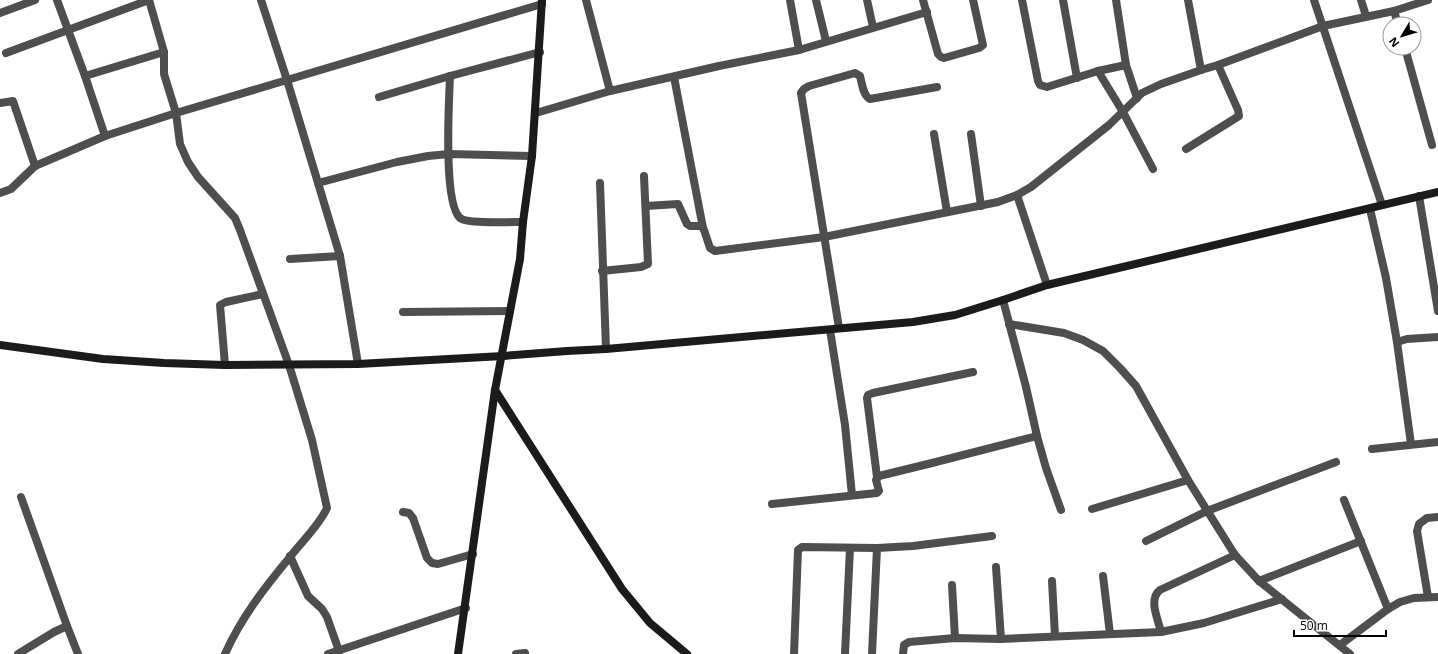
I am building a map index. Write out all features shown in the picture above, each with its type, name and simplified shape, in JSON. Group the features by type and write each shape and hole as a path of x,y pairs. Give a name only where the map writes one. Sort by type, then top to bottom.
{"street":[{"path":"0,13 35,0"},
{"path":"57,0 105,136"},
{"path":"6,53 149,0 164,52 164,74 176,113 180,144 188,162 198,177 235,218 245,241 289,365 312,440 327,508 324,516 290,556 251,606 225,654"},
{"path":"261,0 287,80 340,256 358,364"},
{"path":"586,0 610,91"},
{"path":"790,0 799,50"},
{"path":"816,0 826,42"},
{"path":"867,0 873,27"},
{"path":"923,0 938,54 944,58 979,48 983,45 973,0"},
{"path":"1022,0 1040,85 1047,87 1126,65"},
{"path":"1063,0 1077,78"},
{"path":"1116,0 1126,65 1137,98"},
{"path":"1188,0 1201,70"},
{"path":"1314,0 1382,206"},
{"path":"1361,0 1366,16"},
{"path":"674,77 703,228 710,248 716,251 824,236 998,202 1017,195 1031,187 1109,125 1137,98 1148,90 1323,26 1394,10 1427,0"},
{"path":"0,193 11,189 35,166 105,136 542,2 536,113 520,259 496,390 466,608 458,654"},
{"path":"1394,10 1396,16"},
{"path":"536,113 610,91 719,66 799,50 927,12"},
{"path":"85,76 164,52"},
{"path":"379,97 540,52"},
{"path":"1407,56 1432,144"},
{"path":"1186,149 1239,116 1238,110 1218,65"},
{"path":"1098,72 1123,112 1153,169"},
{"path":"839,328 801,98 802,93 804,89 809,86 854,73 860,76 865,94 870,99 937,87"},
{"path":"450,76 449,154 452,198 455,210 460,218 470,222 523,222"},
{"path":"0,103 13,101 35,166"},
{"path":"934,134 947,212"},
{"path":"971,134 981,206"},
{"path":"318,183 397,162 428,156 449,154 532,156"},
{"path":"602,271 641,267 648,264 644,176"},
{"path":"600,183 606,349"},
{"path":"0,345 103,359 164,363 225,365 358,364 503,356 567,350 606,349 913,322 955,315 1047,285 1438,192"},
{"path":"1017,195 1047,285"},
{"path":"1419,196 1438,311"},
{"path":"646,206 678,204 686,224 690,226 702,226 703,228"},
{"path":"1370,209 1386,278 1397,342 1411,444"},
{"path":"290,259 340,256"},
{"path":"225,365 220,305 226,302 263,294"},
{"path":"1003,300 1037,436 1046,468 1061,510"},
{"path":"403,312 510,311"},
{"path":"1009,324 1064,332 1103,351 1136,386 1188,480 1235,555 1259,581 1350,654"},
{"path":"830,330 845,425 852,495"},
{"path":"1397,342 1407,339 1438,337"},
{"path":"772,504 878,492 867,398 868,396 873,393 973,372"},
{"path":"496,390 622,589 650,623 688,654"},
{"path":"877,478 879,476 1037,436"},
{"path":"1372,449 1438,442"},
{"path":"1146,541 1207,511 1336,462"},
{"path":"1092,510 1188,480"},
{"path":"21,497 78,654"},
{"path":"1344,500 1388,608"},
{"path":"403,512 409,513 413,518 428,558 432,563 438,564 473,554"},
{"path":"1428,597 1417,531 1419,524 1427,518 1438,517"},
{"path":"794,654 798,550 802,547 877,548 913,546 992,536"},
{"path":"1259,581 1361,542"},
{"path":"845,654 850,548"},
{"path":"872,654 877,548"},
{"path":"1161,632 1154,601 1156,593 1235,555"},
{"path":"290,556 308,596 327,617 339,650"},
{"path":"996,567 1001,639"},
{"path":"1103,576 1110,634"},
{"path":"1052,581 1055,636"},
{"path":"952,585 955,638"},
{"path":"1340,645 1388,608 1400,602 1414,598 1438,597"},
{"path":"903,654 904,645 909,642 955,638 1001,639 1161,632 1204,622 1282,599"},
{"path":"328,654 466,608"},
{"path":"18,654 54,632 67,626"}]}
